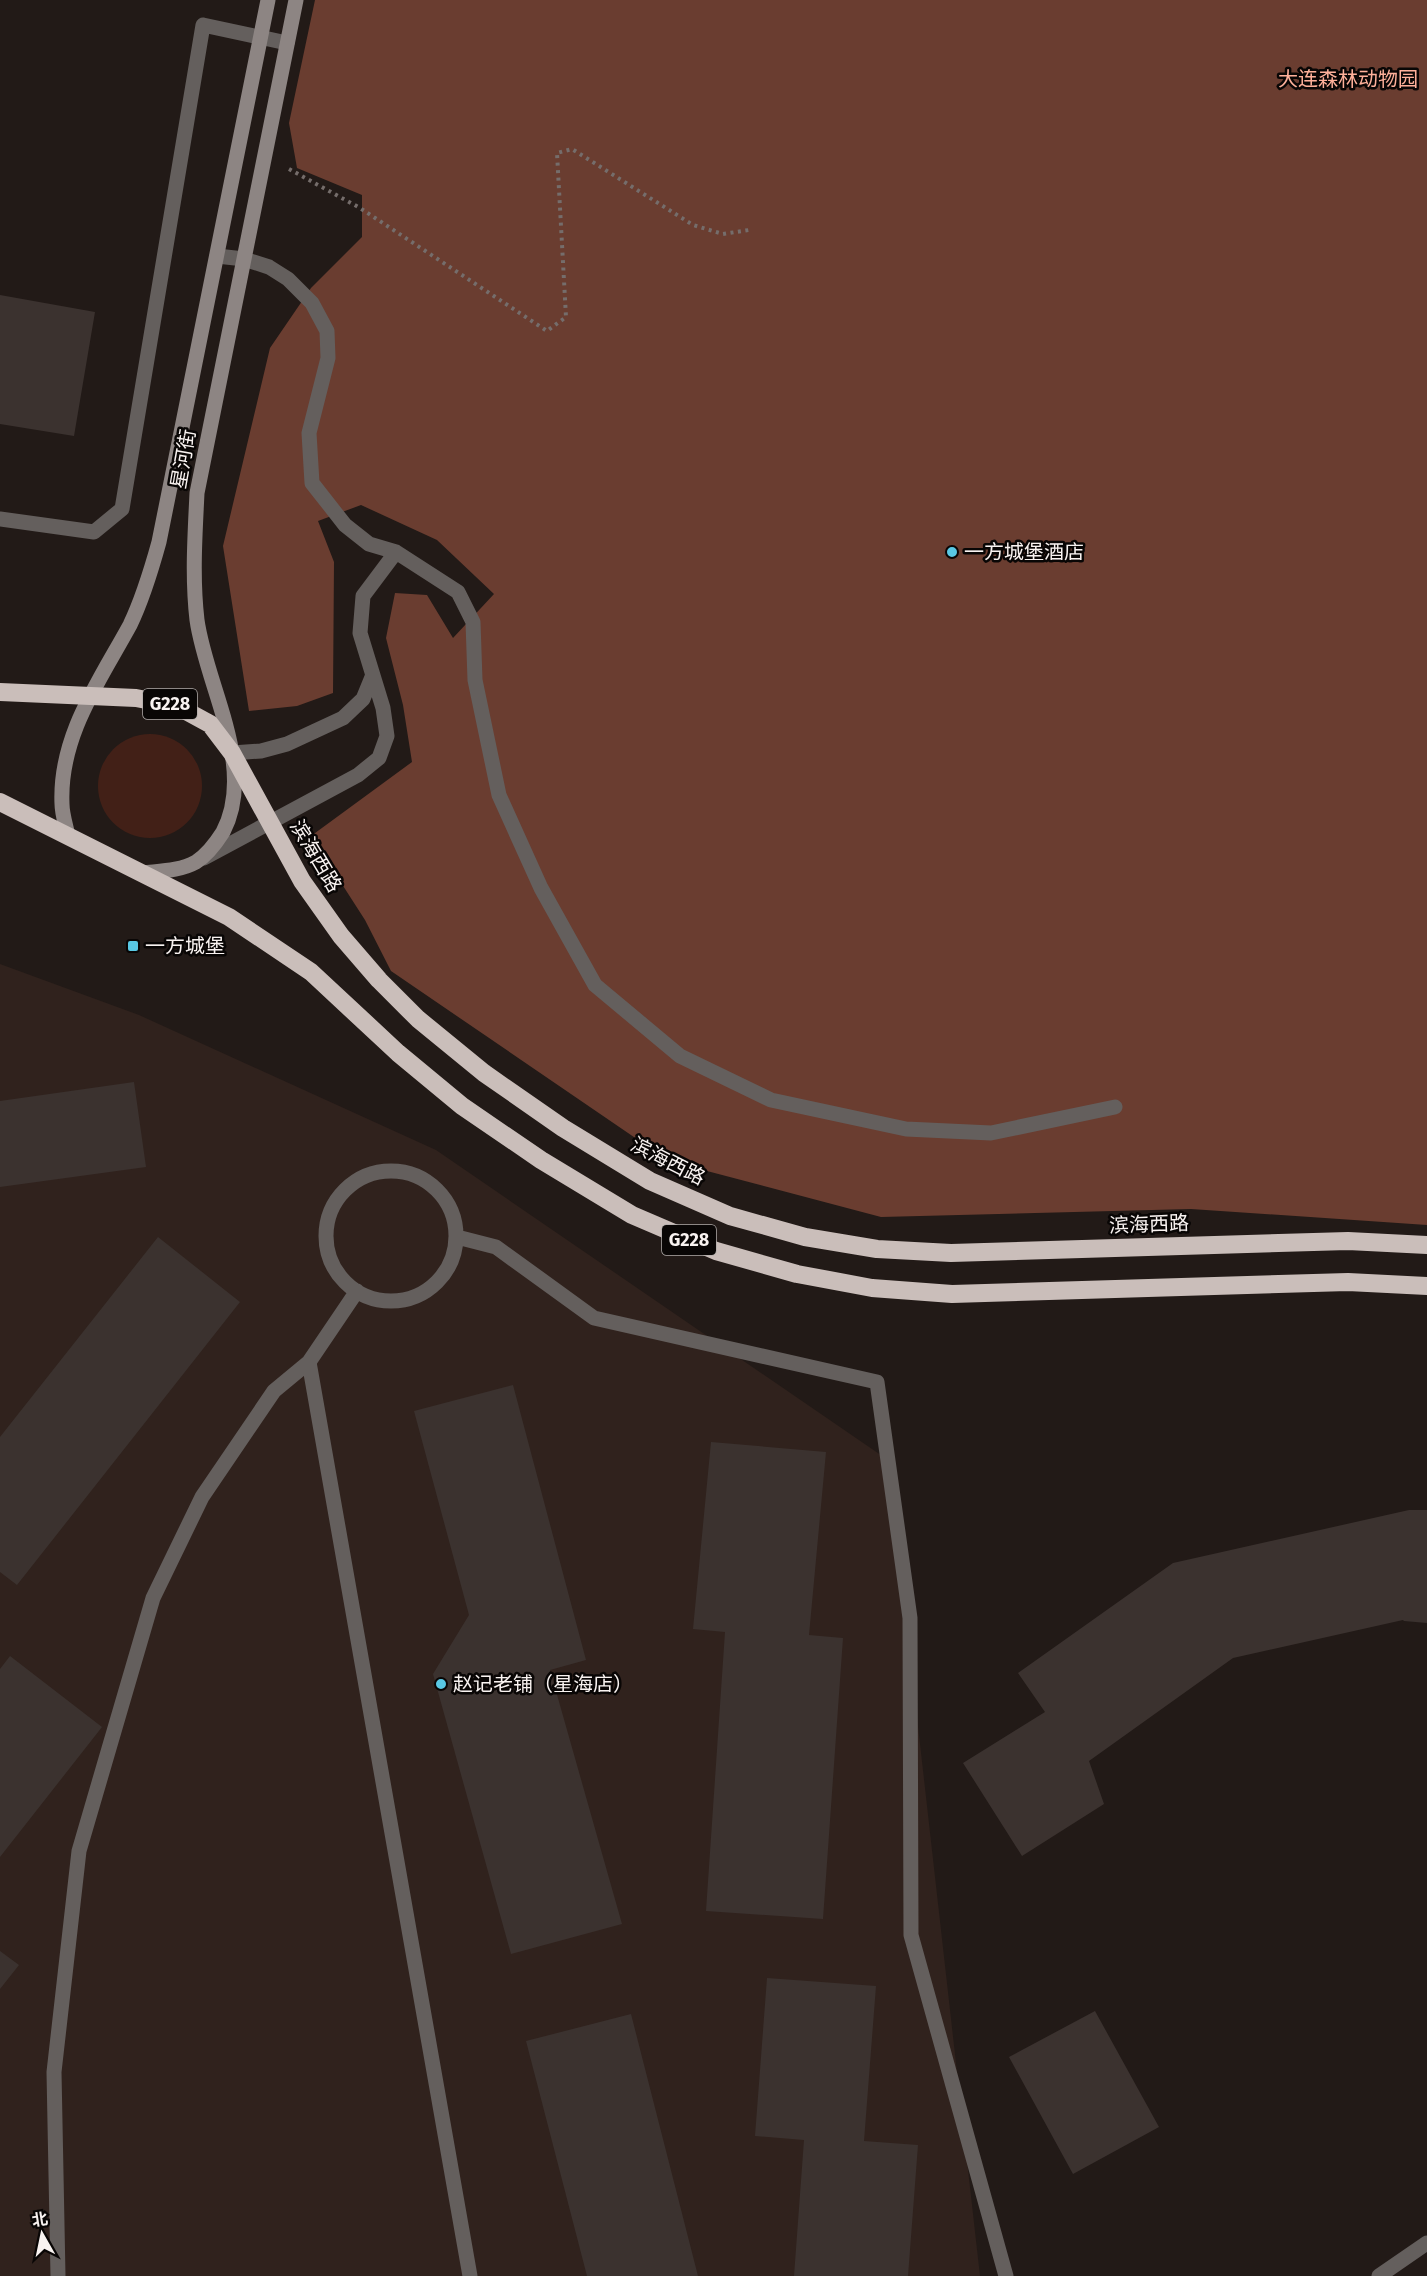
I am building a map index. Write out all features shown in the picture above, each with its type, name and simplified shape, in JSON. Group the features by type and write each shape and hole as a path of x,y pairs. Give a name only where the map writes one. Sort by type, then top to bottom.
{"highway":[{"name":"G228","path":"0,692 88,696"},
{"name":"滨海西路","path":"88,696 135,698 177,706 210,723 232,753 302,881 341,936 379,980 418,1019 484,1073 563,1128 650,1181 730,1216 805,1238 877,1249 951,1253 1348,1241 1427,1245"},
{"name":"G228","path":"0,802 229,917 311,972 398,1053 462,1106 541,1160 632,1215 716,1251 797,1275 872,1288 952,1294 1348,1282 1427,1286"}],"street":[{"name":"星河街","path":"68,836 62,805 65,767 74,728 88,696 130,624 147,586 159,542 268,0"},
{"name":"星河街","path":"142,873 170,870 196,862 216,844 230,818 235,789 232,753 198,621 194,560 197,493 296,0"},
{"path":"0,519 94,532 122,510 203,25 287,43"},
{"path":"217,256 244,259 269,267 288,279 312,303 327,332 328,358 309,433 312,483 345,525 369,544 396,552 458,592 472,621 475,680 499,795 541,888 595,985 680,1056 771,1101 906,1129 991,1133 1115,1107"},
{"path":"196,862 358,775 379,758 387,736 383,708 360,633 363,596 396,552"},
{"path":"232,753 261,751 287,744 343,718 363,699 372,677"},
{"path":"386,1171 408,1173 428,1182 444,1197 454,1216 457,1236 453,1258 442,1276 427,1291 407,1299 386,1301 365,1295 357,1290 347,1284 334,1268 327,1247 327,1226 333,1206 346,1188 365,1176 386,1171"},
{"path":"457,1236 496,1247 594,1318 877,1382 910,1618 911,1935 1006,2276"},
{"path":"58,2276 54,2072 79,1851 153,1598 202,1497 274,1391 309,1362 357,1290"},
{"path":"309,1362 470,2276"},
{"path":"1379,2276 1427,2243"}],"path":[{"path":"264,155 360,208 547,331 566,317 557,153 572,148 693,225 723,234 749,230"}],"shaded area":[{"path":"150,734 170,738 187,749 198,766 202,786 198,806 187,823 170,834 150,838 130,834 113,823 102,806 98,786 102,766 113,749 130,738"},
{"path":"0,964 139,1015 436,1150 888,1460 980,2276 0,2276"}],"green space":[{"name":"大连森林动物园","path":"315,0 1427,0 1427,1225 1191,1209 881,1217 669,1161 391,971 365,920 311,836 412,762 403,705 386,638 395,593 427,595 453,638 494,594 437,540 361,505 318,521 334,562 333,693 297,706 249,711 223,546 270,348 311,288 362,237 362,195 297,168 289,123"}],"building":[{"path":"0,295 95,312 74,436 0,424"},
{"path":"134,1082 146,1167 0,1187 0,1101"},
{"path":"158,1237 240,1302 17,1585 0,1572 0,1437"},
{"path":"513,1385 586,1660 550,1670 622,1924 511,1954 433,1674 469,1615 414,1411"},
{"path":"711,1442 826,1452 809,1635 843,1638 823,1919 706,1911 725,1632 693,1629"},
{"path":"1409,1510 1427,1510 1427,1623 1403,1620 1233,1658 1089,1761 1104,1804 1022,1856 963,1763 1045,1712 1018,1673 1173,1563"},
{"path":"10,1656 102,1727 0,1857 0,1669"},
{"path":"0,1951 19,1965 0,1989"},
{"path":"767,1978 876,1986 864,2141 918,2145 908,2276 794,2276 804,2140 755,2136"},
{"path":"1095,2011 1159,2127 1073,2174 1009,2057"},
{"path":"631,2014 698,2276 587,2276 526,2041"}],"place":[{"name":"一方城堡酒店","path":"952,552"},
{"name":"一方城堡","path":"133,946"},
{"name":"赵记老铺（星海店）","path":"441,1684"}]}
